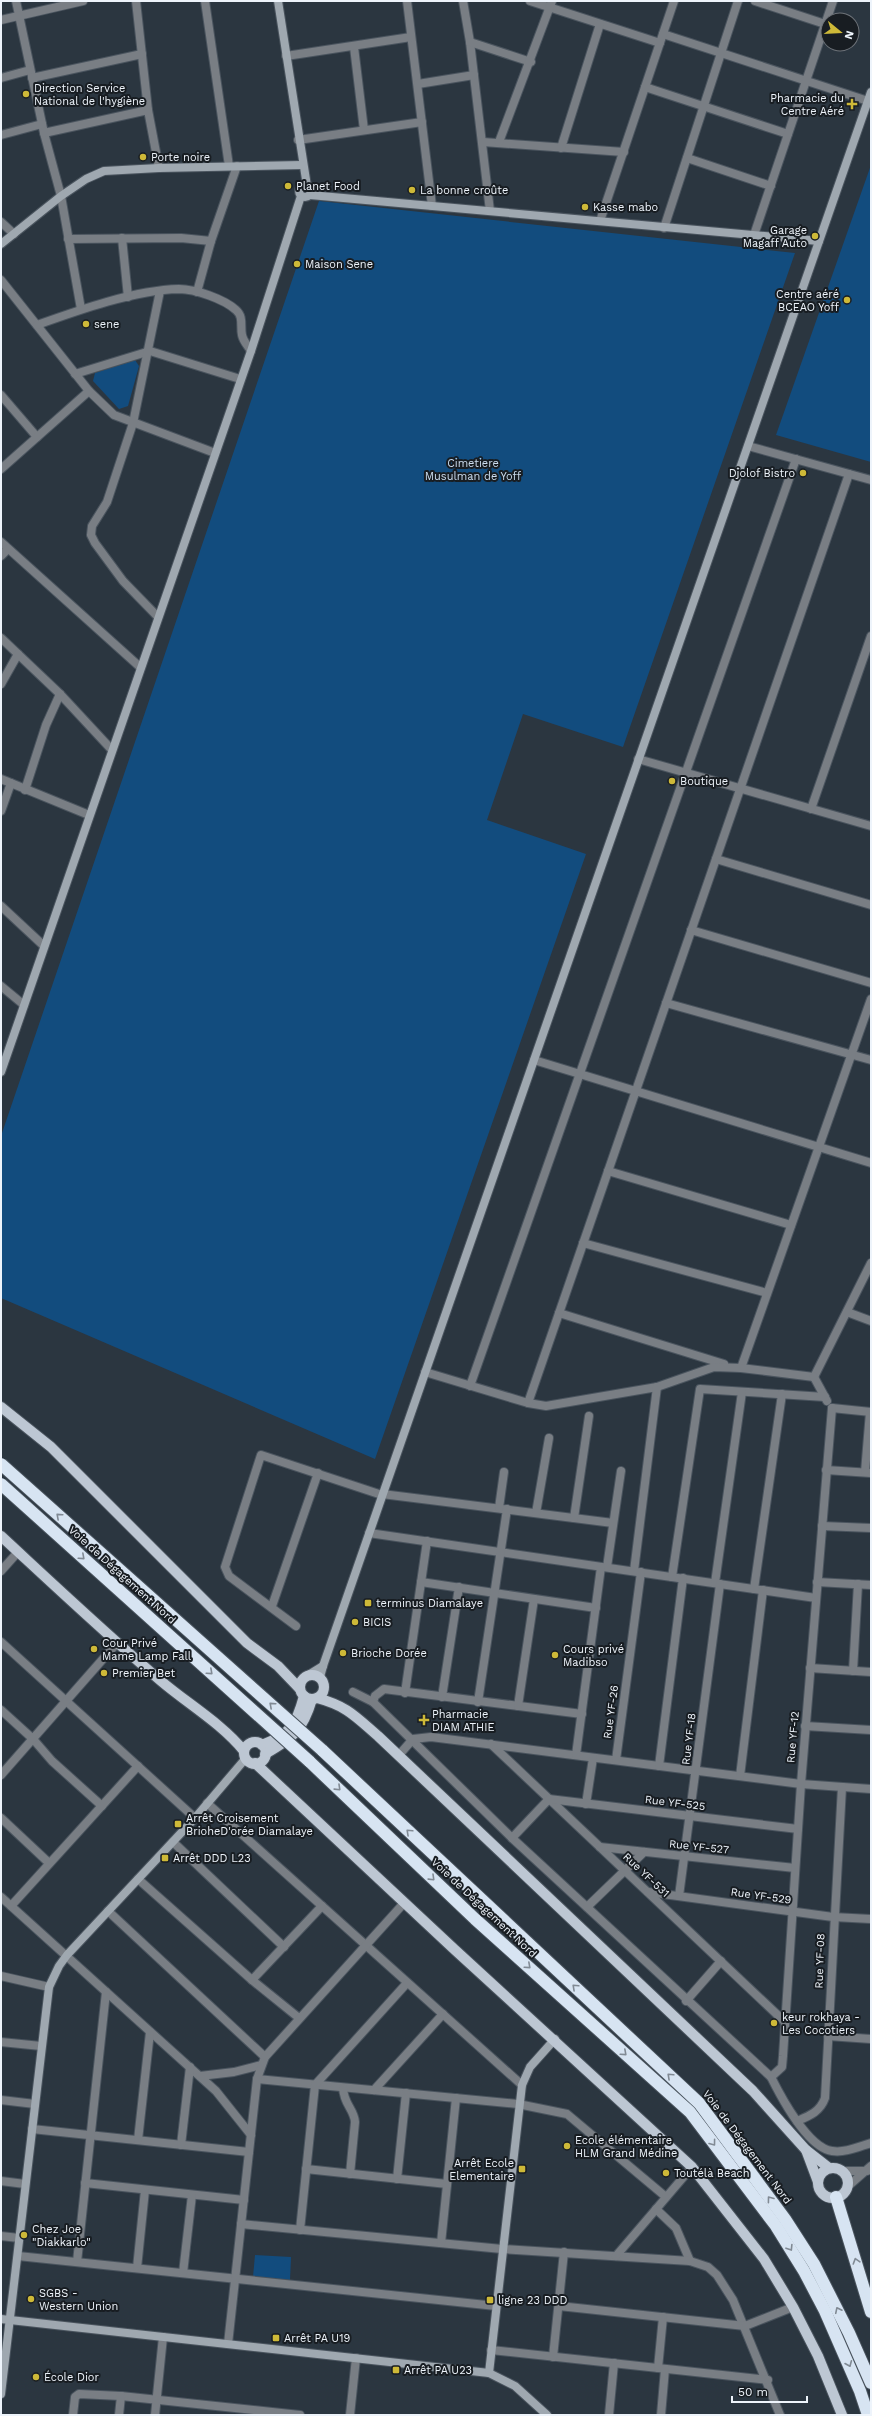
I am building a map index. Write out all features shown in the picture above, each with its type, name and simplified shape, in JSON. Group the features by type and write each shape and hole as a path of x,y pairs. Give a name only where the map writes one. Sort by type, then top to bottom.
{"highway":[{"name":"Voie de Dégagement Nord","path":"1,1464 322,1750 699,2103 785,2219 814,2264 849,2333 871,2384"},
{"name":"Voie de Dégagement Nord","path":"1,1484 310,1762 476,1919 690,2112 776,2226 804,2271 826,2311 860,2391 868,2415"},
{"path":"836,2197 871,2312"}],"main road":[{"path":"1,1407 51,1447 247,1643 278,1666 308,1696 338,1704"},
{"path":"1,1536 117,1643 168,1686 232,1736 245,1755 404,1903 555,2039 692,2167 764,2259 793,2307 818,2356 842,2415"},
{"path":"278,1666 307,1676 320,1677 324,1689 338,1704 399,1755 753,2091 806,2150 829,2168 842,2171 847,2179 846,2188 836,2197 823,2194 806,2150"},
{"path":"255,1763 264,1752 292,1728 308,1696 307,1676"},
{"path":"308,1696 324,1689"},
{"path":"232,1736 251,1743 258,1742 264,1752 271,1779"},
{"path":"245,1755 251,1743"},
{"path":"818,2182 821,2173 829,2168"}],"street":[{"path":"16,1 44,133 61,196 81,309"},
{"path":"1,20 83,1"},
{"path":"136,1 148,110 159,168"},
{"path":"197,292 232,166 205,1"},
{"path":"1,1072 140,667 251,351 297,213 306,192 278,1"},
{"path":"407,1 432,206"},
{"path":"462,1 470,42 490,211"},
{"path":"530,1 550,4 600,24 660,43"},
{"path":"600,222 674,1"},
{"path":"664,228 738,1"},
{"path":"755,1 820,22"},
{"path":"829,12 833,1"},
{"path":"499,142 531,62 550,4"},
{"path":"561,148 600,24"},
{"path":"663,34 868,101"},
{"path":"286,56 354,47 411,37"},
{"path":"754,235 820,39"},
{"path":"470,42 531,62"},
{"path":"354,47 364,130"},
{"path":"1,78 142,54"},
{"path":"418,84 474,75"},
{"path":"645,87 788,134"},
{"path":"320,1677 322,1666 819,240 867,113 868,101 871,92"},
{"path":"44,133 148,110"},
{"path":"298,140 422,122"},
{"path":"1,134 42,124"},
{"path":"483,142 624,152"},
{"path":"687,158 771,186"},
{"path":"1,244 86,178 104,171 232,166 303,169"},
{"path":"306,192 432,206 664,228 819,240"},
{"path":"1,222 14,234"},
{"path":"122,238 128,298"},
{"path":"68,239 181,238 211,242"},
{"path":"1,280 89,391 114,415 215,453"},
{"path":"37,325 81,309 160,291 180,289 197,292 222,301 236,310 242,320 242,337 251,351"},
{"path":"158,617 123,581 95,543 91,535 92,526 107,502 133,423 150,351 160,291"},
{"path":"75,374 150,351 240,379"},
{"path":"1,469 89,391"},
{"path":"1,395 37,437"},
{"path":"748,446 871,480"},
{"path":"470,1386 796,459"},
{"path":"528,1403 849,474"},
{"path":"1,542 140,667"},
{"path":"1,556 8,549"},
{"path":"811,809 871,636"},
{"path":"1,638 60,694 112,750"},
{"path":"1,684 18,654"},
{"path":"25,790 46,725 60,694"},
{"path":"638,759 871,826"},
{"path":"1,779 89,815"},
{"path":"1,811 11,783"},
{"path":"716,859 871,906"},
{"path":"1,906 44,946"},
{"path":"691,930 871,983"},
{"path":"1,986 24,1005"},
{"path":"737,1368 767,1293 871,999"},
{"path":"666,1003 871,1060"},
{"path":"534,1060 871,1163"},
{"path":"608,1171 791,1225"},
{"path":"583,1243 767,1293"},
{"path":"814,1377 871,1263"},
{"path":"847,1312 871,1321"},
{"path":"559,1313 737,1368"},
{"path":"425,1372 528,1403 546,1406 657,1387 714,1367 737,1368 814,1377"},
{"path":"814,1377 832,1408 871,1412 868,1472 826,1470"},
{"name":"Rue YF-26","path":"616,1760 657,1387"},
{"path":"672,1577 700,1389 825,1397"},
{"name":"Rue YF-18","path":"679,1896 696,1771 742,1392"},
{"path":"754,1589 782,1394"},
{"name":"Rue YF-12","path":"771,2077 782,2068 805,1726 832,1408"},
{"path":"574,1518 590,1416"},
{"path":"536,1513 549,1438"},
{"path":"296,1626 272,1606 229,1576 225,1567 226,1558 261,1455 382,1494 613,1523"},
{"path":"576,1755 596,1608 613,1523 621,1471"},
{"path":"478,1702 501,1552 504,1472"},
{"path":"272,1606 318,1473"},
{"path":"822,1526 871,1528"},
{"path":"369,1533 816,1598"},
{"path":"405,1693 427,1541"},
{"path":"1,1571 18,1552"},
{"path":"658,1766 682,1578"},
{"path":"421,1582 596,1608"},
{"path":"817,1582 871,1585"},
{"path":"853,1671 858,1584"},
{"path":"442,1697 459,1587"},
{"path":"740,1776 764,1590"},
{"path":"518,1706 534,1598"},
{"path":"1,1642 195,1818"},
{"path":"1,1775 117,1643"},
{"path":"307,1676 322,1666"},
{"path":"810,1668 871,1672"},
{"path":"373,1702 375,1696 384,1689 405,1693 582,1714"},
{"path":"353,1692 373,1702 413,1739 512,1838 686,2001 771,2077 784,2104 797,2122 821,2147 831,2151 844,2152 871,2143"},
{"path":"1,1710 33,1739 52,1761 102,1806"},
{"path":"805,1726 871,1730"},
{"path":"399,1755 413,1739 431,1737 801,1784 871,1789"},
{"name":"Rue YF-531","path":"491,1744 786,2022"},
{"path":"1,2394 5,2320 18,2256 25,2184 49,1987 59,1966 67,1955 195,1818 245,1755"},
{"path":"586,1804 593,1758"},
{"path":"11,1906 138,1766"},
{"name":"Rue YF-08","path":"797,2122 813,2114 822,2106 828,2036 833,1917 842,1787"},
{"path":"512,1838 549,1799"},
{"name":"Rue YF-525","path":"549,1799 798,1829"},
{"path":"207,1803 522,2084"},
{"path":"1,1818 49,1863"},
{"path":"173,1842 284,1947"},
{"name":"Rue YF-527","path":"600,1847 795,1868"},
{"path":"587,1907 644,1852"},
{"path":"138,1879 252,1980 299,2018"},
{"name":"Rue YF-529","path":"648,1892 833,1917 871,1919"},
{"path":"1,1897 200,2076 228,2104 250,2135"},
{"path":"228,2344 250,2135 257,2080 261,2066 265,2057 299,2018 404,1903"},
{"path":"252,1980 322,1906"},
{"path":"108,1911 265,2057"},
{"path":"686,2001 721,1961"},
{"path":"1,1976 49,1987"},
{"path":"300,2230 315,2085 407,1983"},
{"path":"77,2262 106,1992"},
{"path":"374,2090 443,2014"},
{"path":"138,2140 150,2032"},
{"path":"828,2036 871,2039"},
{"path":"489,2373 518,2104 522,2084 530,2067 555,2039"},
{"path":"1,2042 41,2046"},
{"path":"200,2076 234,2072 261,2066"},
{"path":"181,2145 190,2067"},
{"path":"257,2080 518,2104 567,2114 666,2197"},
{"path":"343,2088 346,2104 355,2117 350,2174"},
{"path":"397,2179 406,2094"},
{"path":"441,2244 456,2098"},
{"path":"1,2100 35,2104"},
{"path":"32,2129 249,2152"},
{"path":"616,2256 692,2167"},
{"path":"306,2169 447,2184"},
{"path":"842,2171 869,2169"},
{"path":"846,2188 869,2169"},
{"path":"1,2181 25,2184"},
{"path":"85,2183 244,2200"},
{"path":"137,2268 145,2190"},
{"path":"183,2273 192,2195"},
{"path":"656,2209 676,2228 690,2261"},
{"path":"241,2224 441,2244 690,2261 708,2267 717,2275 738,2309 768,2380 780,2415"},
{"path":"1,2236 19,2238"},
{"path":"553,2357 564,2252"},
{"path":"18,2256 496,2306"},
{"path":"559,2306 745,2326 793,2307"},
{"path":"661,2415 663,2317"},
{"path":"5,2320 489,2373 515,2386 547,2415"},
{"path":"155,2415 163,2337"},
{"path":"492,2350 768,2380"},
{"path":"350,2415 356,2358"},
{"path":"609,2415 614,2363"},
{"path":"73,2415 75,2397 79,2394 121,2396 157,2400 221,2411 300,2415"},
{"path":"119,2415 121,2396"}],"green space":[{"name":"Centre aéré BCEAO Yoff","path":"871,165 871,462 776,435"},
{"name":"Cimetiere Musulman de Yoff","path":"319,201 795,253 623,747 523,714 487,820 586,854 375,1459 1,1298 1,1136"},
{"path":"135,360 139,366 128,406 119,409 93,381 95,373"},
{"path":"255,2255 291,2257 290,2280 253,2277"}],"place":[{"name":"Direction Service National de l'hygiène","path":"26,94"},
{"name":"Pharmacie du Centre Aéré","path":"852,104"},
{"name":"Porte noire","path":"143,157"},
{"name":"Planet Food","path":"288,186"},
{"name":"La bonne croûte","path":"412,190"},
{"name":"Kasse mabo","path":"585,207"},
{"name":"Garage Magaff Auto","path":"815,236"},
{"name":"Maison Sene","path":"297,264"},
{"name":"Centre aéré BCEAO Yoff","path":"847,300"},
{"name":"sene","path":"86,324"},
{"name":"Djolof Bistro","path":"803,473"},
{"name":"Boutique","path":"672,781"},
{"name":"terminus Diamalaye","path":"368,1603"},
{"name":"BICIS","path":"355,1622"},
{"name":"Cour Privé Mame Lamp Fall","path":"94,1649"},
{"name":"Brioche Dorée","path":"343,1653"},
{"name":"Cours privé Madibso","path":"555,1655"},
{"name":"Premier Bet","path":"104,1673"},
{"name":"Pharmacie DIAM ATHIE","path":"424,1720"},
{"name":"Arrêt Croisement BrioheD'orée Diamalaye","path":"178,1824"},
{"name":"Arrêt DDD L23","path":"165,1858"},
{"name":"keur rokhaya - Les Cocotiers","path":"774,2023"},
{"name":"Ecole élémentaire HLM Grand Médine","path":"567,2146"},
{"name":"Arrêt Ecole Elementaire","path":"522,2169"},
{"name":"Toutélà Beach","path":"666,2173"},
{"name":"Chez Joe \"Diakkarlo\"","path":"24,2235"},
{"name":"SGBS - Western Union","path":"31,2299"},
{"name":"ligne 23 DDD","path":"490,2300"},
{"name":"Arrêt PA U19","path":"276,2338"},
{"name":"Arrêt PA U23","path":"396,2370"},
{"name":"École Dior","path":"36,2377"}]}
